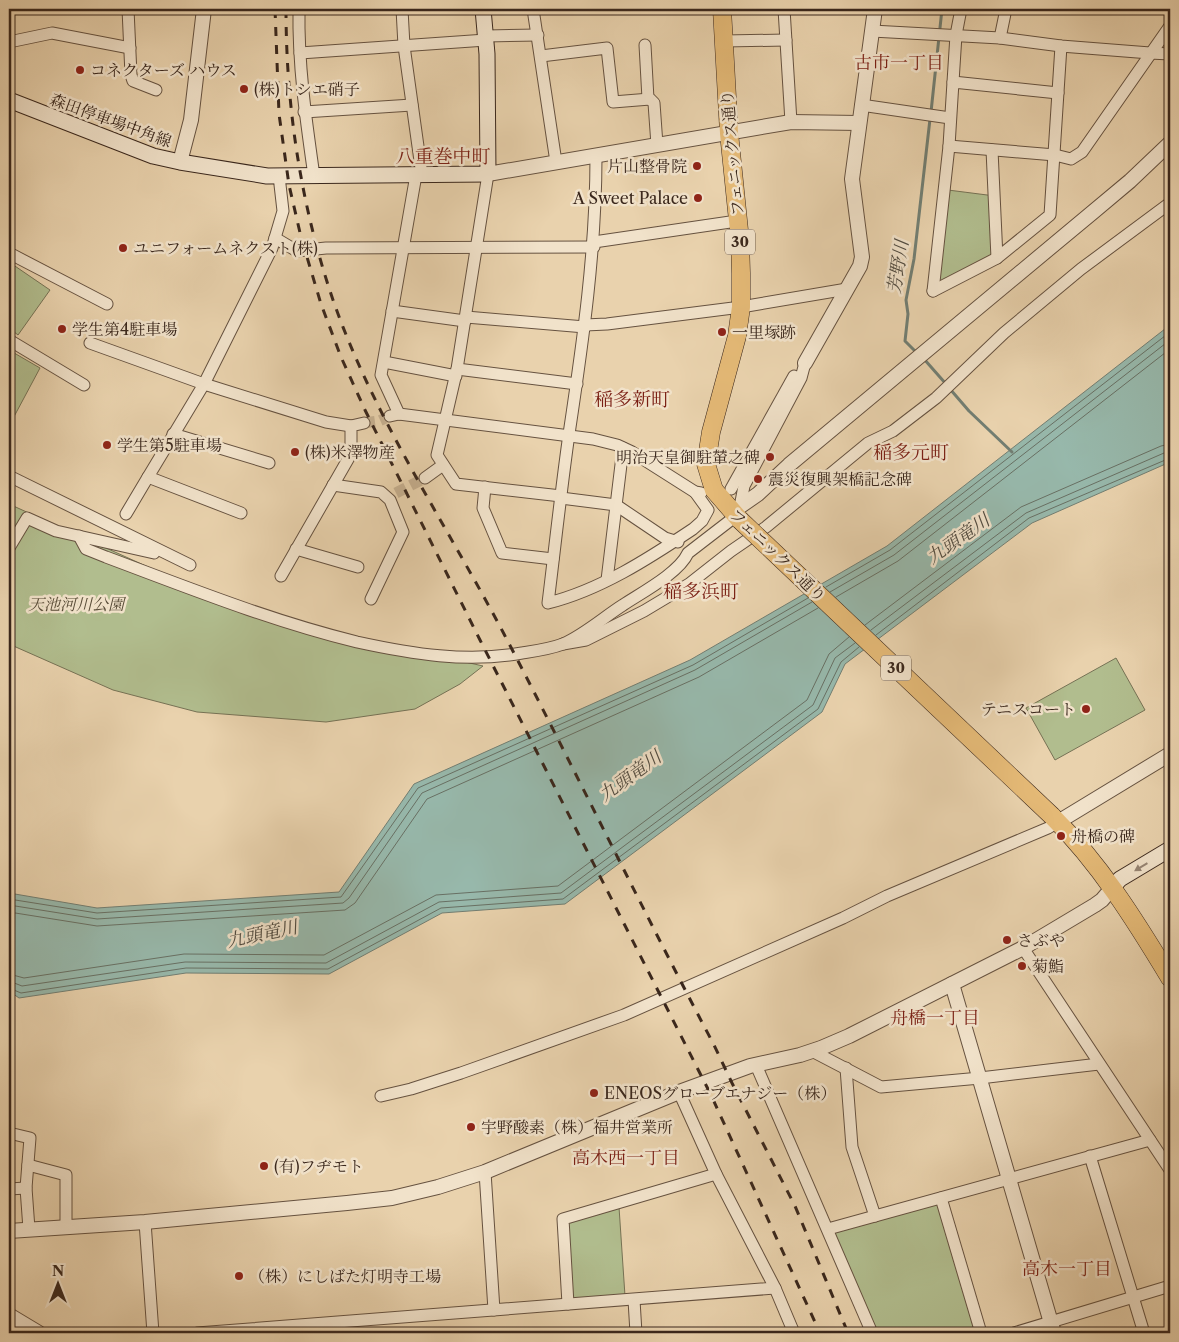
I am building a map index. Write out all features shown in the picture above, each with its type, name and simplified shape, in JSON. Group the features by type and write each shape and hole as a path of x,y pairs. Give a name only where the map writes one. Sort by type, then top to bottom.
{"main road":[{"path":"483,9 486,38 488,174"},
{"name":"フェニックス通り","path":"722,9 729,133 742,273 741,307 737,336 711,432 706,458 708,475 714,490 734,516 1055,819 1114,887 1166,959 1170,978"},
{"name":"森田停車場中角線","path":"9,100 154,156 267,176 488,174"},
{"path":"1114,887 1120,879 1170,849"}],"street":[{"path":"128,9 131,75 133,81 156,90"},
{"path":"180,162 191,120 204,9"},
{"path":"299,9 304,112 314,176"},
{"path":"402,9 404,46 419,175 403,248 381,375 394,415 569,435 593,439 623,448 700,493 708,510 702,521 674,542 585,591 548,603 569,435 585,326 594,244 596,156"},
{"path":"533,9 556,162"},
{"path":"784,9 791,122"},
{"path":"731,489 794,376 805,363 860,266 862,257 852,179 875,9"},
{"path":"961,9 956,35 949,146 934,291 997,258 1050,215 1061,46"},
{"path":"1000,38 1006,9"},
{"path":"949,146 1055,155 1071,159 1082,152 1170,26"},
{"path":"872,31 1000,38 1061,46 1170,54"},
{"path":"9,42 52,34 130,48"},
{"path":"300,53 538,35"},
{"path":"724,41 786,40"},
{"path":"645,45 648,99"},
{"path":"541,56 607,48 613,102 650,99 654,103 657,145"},
{"path":"953,82 1058,93"},
{"path":"304,112 412,105"},
{"path":"862,105 950,118"},
{"path":"805,363 801,378 744,486 734,516 681,542 674,542 665,538 616,505 456,484 437,455 457,372 488,174 791,122 859,123"},
{"path":"563,644 664,578 686,559 688,554 734,516 789,465 1130,181 1170,143"},
{"path":"992,150 997,258"},
{"path":"126,514 204,384 272,248 283,211 278,176"},
{"path":"79,536 86,549 252,612 322,633 384,648 442,657 482,658 537,651 586,640 644,611 689,584 766,526 868,443 893,431 936,398 1004,333 1073,276 1170,203"},
{"path":"275,238 297,250 326,248 476,248 594,244 737,220"},
{"path":"9,253 107,304"},
{"path":"392,311 466,319 585,326 741,307 847,289"},
{"path":"9,340 84,385"},
{"path":"90,343 204,384 326,422 351,426 364,423"},
{"path":"384,362 457,372 577,384"},
{"path":"281,576 351,454 351,426"},
{"path":"173,434 269,464"},
{"path":"607,580 623,448"},
{"path":"425,478 443,465"},
{"path":"9,476 190,565"},
{"path":"148,477 241,514"},
{"path":"333,485 391,495 390,500 403,532 372,599"},
{"path":"485,487 483,508 502,553 553,559"},
{"path":"9,548 26,518 56,531 174,557"},
{"path":"296,549 358,567"},
{"path":"381,1096 412,1089 462,1073 624,1015 843,918 887,896 1048,828 1055,819 1170,754"},
{"path":"9,1231 145,1222 347,1203 392,1198 438,1187 485,1172 679,1092 750,1066 812,1051 849,1036 1023,948 1095,905 1114,887"},
{"path":"1023,948 1170,1170"},
{"path":"952,984 1052,1328"},
{"path":"812,1051 881,1087 1099,1064"},
{"path":"756,1065 872,1333"},
{"path":"846,1068 852,1147 875,1216"},
{"path":"679,1092 716,1174 775,1288 794,1333"},
{"path":"9,1133 30,1138 26,1188 29,1229"},
{"path":"828,1229 1150,1140"},
{"path":"1090,1156 1144,1333"},
{"path":"28,1164 66,1175 66,1227"},
{"path":"485,1172 494,1310"},
{"path":"568,1304 563,1219 716,1174"},
{"path":"9,1189 26,1188"},
{"path":"941,1198 981,1333"},
{"path":"145,1222 153,1333"},
{"path":"1014,1333 1052,1328 1134,1297 1170,1286"},
{"path":"197,1333 775,1288"},
{"path":"634,1300 636,1333"},
{"path":"9,1315 39,1333"}],"green space":[{"path":"948,190 995,196 997,258 934,288"},
{"path":"9,262 50,290 18,335 9,328"},
{"path":"9,350 40,368 9,426"},
{"name":"天池河川公園","path":"9,504 201,591 328,631 483,666 460,684 415,709 326,722 197,712 113,690 9,644"},
{"name":"テニスコート","path":"1116,658 1145,710 1055,760 1026,708"},
{"path":"943,1202 981,1333 871,1333 828,1229"},
{"path":"619,1207 625,1296 568,1304 563,1219"}],"water":[{"name":"九頭竜川","path":"1170,325 1170,462 1032,523 845,664 822,712 565,904 442,913 329,974 186,973 19,998 9,991 9,893 97,908 339,892 414,784 690,660 887,546"}],"waterway":[{"name":"芳野川","path":"931,112 942,9"},
{"name":"芳野川","path":"917,353 905,341 908,314 906,300 914,259 930,119"},
{"name":"芳野川","path":"924,359 946,384"},
{"name":"芳野川","path":"950,389 969,411 1012,452"}],"tunnel":[{"path":"364,423 379,421 390,416"},
{"path":"396,493 425,478"}],"railway":[{"path":"275,9 279,114 289,185 301,237 321,304 341,357 365,410 480,640 711,1095 820,1333"},
{"path":"286,9 292,120 304,193 322,265 350,344 390,429 504,634 714,1045 795,1206 848,1333"}],"place":[{"name":"コネクターズ ハウス","path":"80,70"},
{"name":"(株)トシエ硝子","path":"244,89"},
{"name":"片山整骨院","path":"697,166"},
{"name":"A Sweet Palace","path":"698,198"},
{"name":"ユニフォームネクスト(株)","path":"123,248"},
{"name":"学生第4駐車場","path":"62,329"},
{"name":"一里塚跡","path":"722,332"},
{"name":"学生第5駐車場","path":"107,445"},
{"name":"(株)米澤物産","path":"295,452"},
{"name":"明治天皇御駐輦之碑","path":"770,457"},
{"name":"震災復興架橋記念碑","path":"758,479"},
{"name":"テニスコート","path":"1086,709"},
{"name":"舟橋の碑","path":"1061,836"},
{"name":"さぶや","path":"1007,940"},
{"name":"菊鮨","path":"1022,966"},
{"name":"ENEOSグローブエナジー（株）","path":"594,1093"},
{"name":"宇野酸素（株）福井営業所","path":"471,1127"},
{"name":"(有)フヂモト","path":"264,1166"},
{"name":"（株）にしばた灯明寺工場","path":"239,1276"}],"district":[{"name":"古市一丁目","path":"899,63"},
{"name":"八重巻中町","path":"443,156"},
{"name":"稲多新町","path":"632,399"},
{"name":"稲多元町","path":"911,452"},
{"name":"稲多浜町","path":"701,591"},
{"name":"舟橋一丁目","path":"935,1018"},
{"name":"高木西一丁目","path":"626,1158"},
{"name":"高木一丁目","path":"1067,1269"}]}
